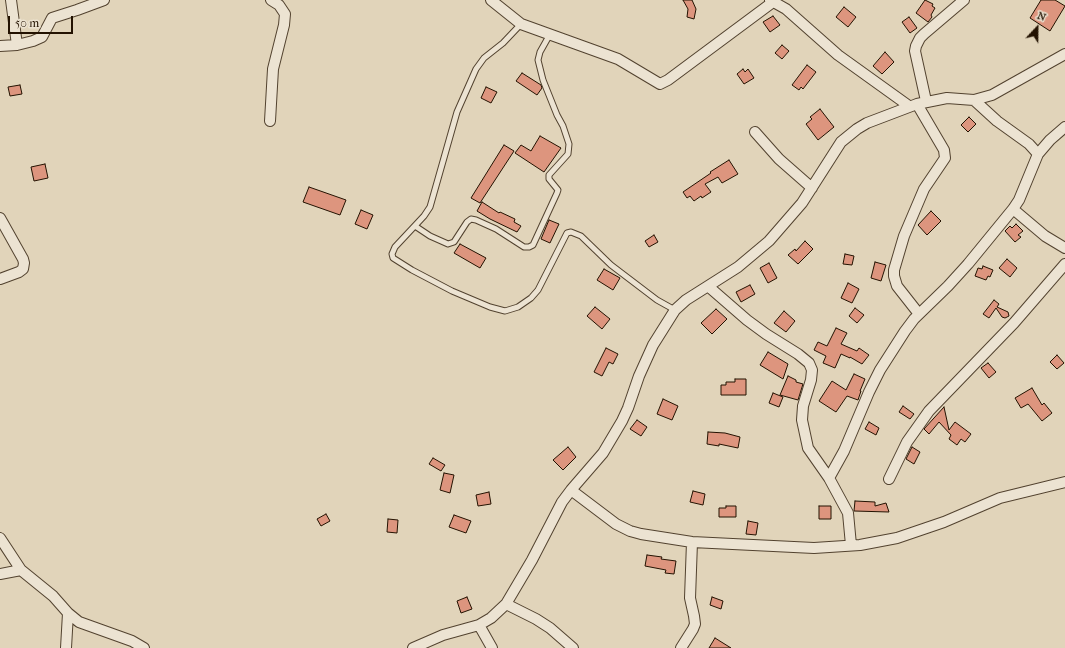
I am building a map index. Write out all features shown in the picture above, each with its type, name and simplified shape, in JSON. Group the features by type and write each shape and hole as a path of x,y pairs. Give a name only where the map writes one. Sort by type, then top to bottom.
{"street":[{"path":"10,0 16,45"},
{"path":"0,46 16,45 33,41 42,37 52,18 104,0"},
{"path":"270,121 273,69 284,25 285,14 279,5 271,0"},
{"path":"492,0 521,24 549,36 618,59 658,84 663,84 772,1 786,9 838,55 917,104 944,150 945,158 924,189 904,236 894,270 894,276 898,286 919,314"},
{"path":"917,104 916,46 924,34 964,0"},
{"path":"413,648 443,635 479,625 500,612 532,560 562,502 603,454 628,408 639,376 653,344 675,310 686,300 709,287 738,267 769,241 802,203 841,142 847,136 867,123 917,104 947,98 974,100 986,97 998,92 1065,54"},
{"path":"974,100 997,121 1029,144 1038,154"},
{"path":"829,478 844,451 868,392 905,331 919,314 968,264 1013,209 1038,154 1050,140 1065,127"},
{"path":"755,132 775,155 812,188"},
{"path":"1013,209 1045,236 1065,248"},
{"path":"0,218 23,259 24,266 19,272 0,279"},
{"path":"889,479 907,442 929,411 1014,323 1065,264"},
{"path":"709,287 747,320 810,363 812,370 811,380 803,406 802,420 808,448 812,456 829,478 848,513 851,545"},
{"path":"571,490 616,524 630,531 641,534 692,542 788,548 814,548 851,545 897,538 944,522 1000,498 1065,482"},
{"path":"0,538 21,570 53,596 68,613 79,622 132,641 144,648"},
{"path":"682,648 695,624 690,598 692,542"},
{"path":"0,574 21,570"},
{"path":"506,604 550,628 573,648"},
{"path":"66,648 68,613"},
{"path":"479,625 492,648"}],"lane":[{"path":"521,24 503,43 484,58 476,69 457,112 430,207 395,247 392,254 393,258 452,291 490,307 505,311 518,307 532,298 538,290 567,233 571,232 581,236 610,265 657,300 675,310"},
{"path":"414,226 430,236 448,244 454,242 467,222 471,219 496,229 524,247 533,245 558,193 558,190 549,177 551,172 564,160 568,154 569,144 563,126 543,80 538,60 540,52 549,36"}],"building":[{"path":"683,0 692,0 696,9 694,19 687,17 688,9"},
{"path":"925,0 933,4 932,6 935,8 931,15 932,17 928,22 916,13"},
{"path":"1041,0 1055,0 1065,6 1050,31 1030,18"},
{"path":"844,7 856,17 848,27 836,17"},
{"path":"773,16 780,25 770,32 763,22"},
{"path":"909,17 917,28 910,33 902,22"},
{"path":"782,45 789,51 782,59 775,53"},
{"path":"885,52 894,62 882,74 873,66"},
{"path":"807,65 816,72 803,89 801,87 799,90 792,85"},
{"path":"743,69 745,72 748,69 754,78 744,84 737,74"},
{"path":"522,73 541,85 542,88 537,95 516,81"},
{"path":"20,85 22,94 10,96 8,87"},
{"path":"486,87 497,92 491,103 481,98"},
{"path":"820,109 834,127 818,140 806,124 812,119 810,117"},
{"path":"969,117 976,124 968,132 961,125"},
{"path":"540,136 561,148 544,172 515,153 521,145 531,151"},
{"path":"504,145 514,151 480,203 471,198"},
{"path":"729,160 738,174 722,183 718,177 705,184 711,192 702,198 701,196 694,201 690,196 687,198 683,192"},
{"path":"45,164 48,178 34,181 31,167"},
{"path":"309,187 346,200 340,215 303,202"},
{"path":"482,202 499,213 500,212 515,219 514,222 521,226 517,232 477,211"},
{"path":"361,210 373,215 367,229 355,224"},
{"path":"931,211 941,221 927,235 918,225"},
{"path":"549,220 559,224 550,243 541,239"},
{"path":"1016,224 1023,231 1018,235 1021,237 1015,242 1005,231 1010,226 1012,228"},
{"path":"654,235 658,242 649,247 645,241"},
{"path":"805,241 813,249 798,264 788,255 795,249 796,251"},
{"path":"460,244 486,258 480,268 454,253"},
{"path":"845,254 854,256 852,265 843,264"},
{"path":"1007,259 1017,268 1010,277 999,268"},
{"path":"875,262 886,265 881,281 871,278"},
{"path":"769,263 777,278 768,283 760,268"},
{"path":"983,266 993,270 990,277 988,276 986,280 975,276 978,268 982,269"},
{"path":"604,269 620,278 613,290 597,280"},
{"path":"848,283 859,289 852,303 841,298"},
{"path":"750,285 755,294 741,302 736,292"},
{"path":"994,300 999,304 997,307 1008,312 1009,316 1005,318 1002,317 996,308 989,318 983,314"},
{"path":"595,307 610,319 602,329 587,316"},
{"path":"855,308 864,315 857,323 849,316"},
{"path":"716,309 727,319 712,334 701,323"},
{"path":"784,311 795,321 786,332 774,323"},
{"path":"836,328 847,333 841,344 857,351 859,348 869,355 862,364 841,354 835,368 823,363 826,356 814,350 818,342 827,346"},
{"path":"606,348 618,354 613,364 609,362 602,376 594,372"},
{"path":"768,352 788,364 783,379 760,365"},
{"path":"1057,355 1064,363 1057,369 1050,362"},
{"path":"988,363 996,372 989,378 981,368"},
{"path":"854,374 865,379 858,400 847,396 836,412 819,401 832,381 846,390"},
{"path":"788,376 796,380 796,382 803,384 798,400 780,395"},
{"path":"735,379 746,379 746,395 721,395 721,385 726,385 726,382 735,382"},
{"path":"1032,388 1042,405 1044,403 1052,413 1042,421 1028,404 1021,408 1015,398"},
{"path":"773,393 783,397 779,407 769,403"},
{"path":"663,399 678,406 672,420 657,414"},
{"path":"903,406 914,414 910,419 899,412"},
{"path":"944,407 949,430 955,422 971,434 965,442 961,439 957,445 949,439 951,435 939,422 929,434 924,429"},
{"path":"637,420 647,427 641,436 630,429"},
{"path":"869,422 879,428 876,435 865,429"},
{"path":"708,432 725,433 740,437 738,448 719,444 719,446 707,444"},
{"path":"568,447 576,457 563,470 553,460"},
{"path":"912,447 920,452 914,464 906,459"},
{"path":"433,458 445,465 441,471 429,464"},
{"path":"444,473 454,475 450,493 440,490"},
{"path":"693,491 705,494 703,505 690,502"},
{"path":"489,492 491,504 478,506 476,495"},
{"path":"855,501 875,502 875,506 886,503 889,512 854,511"},
{"path":"726,506 736,506 736,517 719,517 719,508 726,508"},
{"path":"819,506 831,506 831,519 819,519"},
{"path":"326,514 330,521 321,526 317,519"},
{"path":"454,515 471,521 466,533 449,527"},
{"path":"388,519 398,520 397,533 387,532"},
{"path":"748,521 758,523 756,535 746,534"},
{"path":"647,555 676,561 674,574 665,573 666,570 645,566"},
{"path":"467,597 472,609 461,613 457,601"},
{"path":"712,597 723,601 721,609 710,605"},
{"path":"715,638 731,648 709,648"}]}
